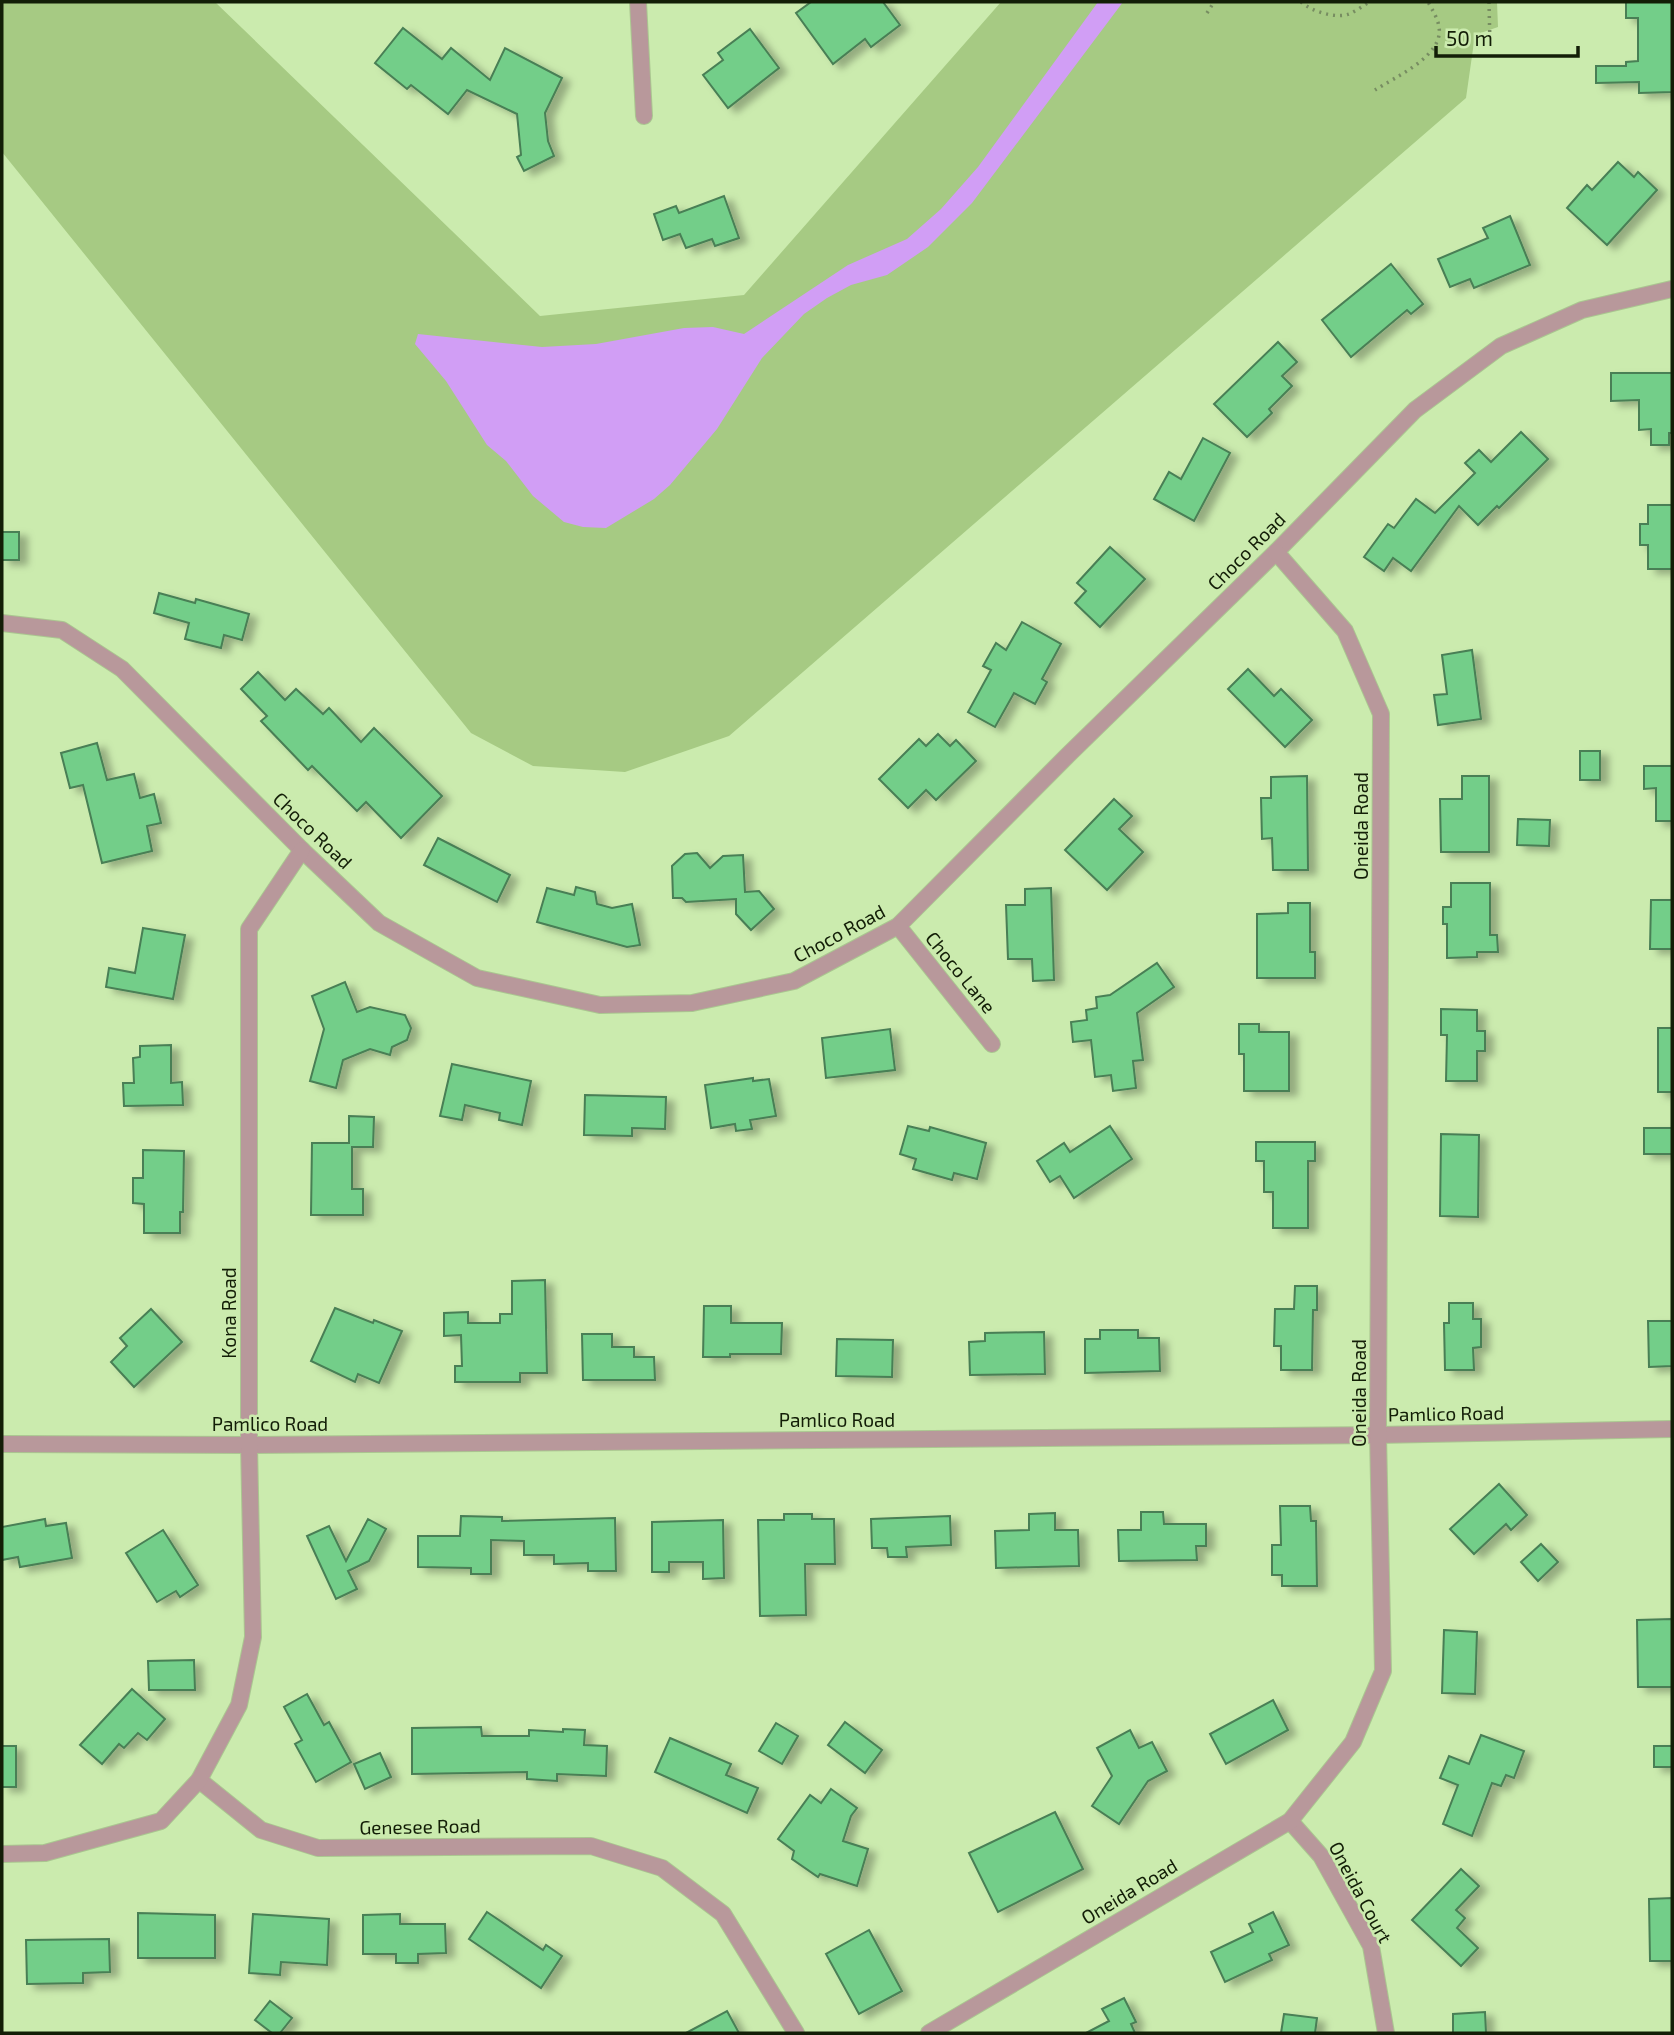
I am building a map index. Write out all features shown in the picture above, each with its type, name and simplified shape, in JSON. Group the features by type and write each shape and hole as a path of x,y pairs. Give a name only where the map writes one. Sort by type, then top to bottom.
{"street":[{"path":"638,2 644,116"},
{"name":"Choco Road","path":"2,624 62,630 122,669 302,850 379,923 477,978 600,1005 692,1003 794,981 898,926 1276,552 1415,410 1501,346 1582,310 1672,289"},
{"name":"Oneida Road","path":"929,2033 1290,1821 1353,1742 1383,1671 1378,1436 1381,714 1345,631 1276,552"},
{"name":"Kona Road","path":"200,1780 239,1705 253,1637 249,1445 249,929 302,850"},
{"name":"Choco Lane","path":"898,926 992,1044"},
{"name":"Pamlico Road","path":"2,1444 249,1445 1378,1436 1672,1429"},
{"path":"2,1854 45,1853 161,1821 200,1780"},
{"name":"Genesee Road","path":"200,1780 261,1830 318,1848 592,1846 662,1868 723,1914 796,2033"},
{"name":"Oneida Court","path":"1290,1821 1321,1856 1371,1946 1386,2033"}],"path":[{"path":"1207,13 1214,2"},
{"path":"1301,2 1308,8 1324,13 1347,15 1369,2"},
{"path":"1375,90 1426,58 1437,45 1440,28 1428,2"},
{"path":"1489,2 1490,46"}],"green space":[{"path":"2,2 215,2 540,316 744,295 1001,2 1497,2 1498,27 1475,35 1466,98 729,736 625,772 533,766 471,733 2,152"}],"shaded area":[{"path":"1098,2 1123,2 972,203 928,247 887,275 851,285 804,314 762,358 717,429 670,485 654,499 606,528 583,527 564,522 533,496 506,461 487,445 446,381 415,344 418,334 542,347 596,344 684,328 713,327 744,334 848,265 907,239 941,209 978,167"}],"building":[{"path":"811,2 883,2 900,25 871,47 865,39 833,64 796,13"},
{"path":"1626,2 1672,2 1672,92 1639,93 1639,82 1596,83 1596,66 1626,66 1626,62 1638,61 1638,18 1626,18"},
{"path":"403,28 442,59 451,48 490,80 505,48 562,78 545,113 548,141 554,156 524,171 517,157 521,155 517,114 467,90 448,114 411,85 407,89 375,63"},
{"path":"750,29 779,68 728,108 703,75 723,60 718,53"},
{"path":"1618,162 1634,177 1638,172 1657,190 1607,245 1567,208 1587,185 1592,190"},
{"path":"724,196 739,238 715,246 712,239 686,248 680,234 663,240 654,214 676,206 679,213"},
{"path":"1510,216 1530,265 1474,288 1470,279 1450,287 1438,259 1488,238 1483,228"},
{"path":"1391,264 1423,304 1411,314 1407,310 1351,357 1322,320"},
{"path":"1278,342 1297,362 1282,376 1292,386 1269,409 1272,413 1247,437 1214,404"},
{"path":"1611,373 1672,373 1672,433 1669,433 1669,445 1651,445 1651,429 1639,430 1639,400 1611,401"},
{"path":"1521,432 1548,459 1478,525 1459,506 1411,571 1393,558 1384,571 1364,557 1388,524 1394,528 1416,499 1435,513 1475,473 1465,463 1479,450 1491,462"},
{"path":"1203,438 1230,453 1194,521 1154,499 1169,472 1181,479"},
{"path":"1648,505 1672,505 1672,569 1648,569 1648,545 1640,545 1640,524 1648,524"},
{"path":"2,532 19,532 19,560 2,560"},
{"path":"1110,547 1145,579 1100,627 1075,603 1086,591 1077,583"},
{"path":"159,593 195,603 196,599 249,614 242,640 224,635 221,648 185,639 189,623 154,613"},
{"path":"1022,622 1061,644 1042,679 1047,682 1035,704 1014,693 995,727 968,712 991,670 983,666 996,643 1006,650"},
{"path":"1472,650 1481,719 1438,725 1434,695 1447,694 1442,655"},
{"path":"1248,669 1274,696 1281,689 1312,720 1285,747 1228,689"},
{"path":"258,672 285,700 296,689 323,714 329,708 361,742 374,728 442,796 401,838 366,802 357,811 312,766 308,770 261,721 267,716 241,689"},
{"path":"938,734 950,746 956,740 976,761 936,800 926,790 908,808 879,779 919,739 926,746"},
{"path":"97,743 107,780 134,774 140,798 154,794 161,823 147,826 152,851 102,863 83,785 70,788 61,753"},
{"path":"1580,751 1600,751 1600,780 1580,780"},
{"path":"1644,766 1672,766 1672,821 1656,821 1656,788 1644,789"},
{"path":"1307,776 1308,870 1273,870 1272,838 1262,839 1261,798 1271,798 1271,777"},
{"path":"1462,776 1489,776 1489,852 1441,852 1440,799 1462,799"},
{"path":"1114,799 1132,816 1119,829 1143,852 1107,890 1065,850"},
{"path":"1518,819 1550,820 1549,846 1517,845"},
{"path":"438,838 510,875 497,902 424,865"},
{"path":"697,853 710,868 723,856 743,855 745,892 759,891 774,909 751,930 736,914 736,899 686,902 682,898 673,898 672,866 685,854"},
{"path":"1451,883 1490,883 1490,935 1497,935 1498,952 1477,952 1477,957 1447,958 1447,924 1443,924 1443,907 1451,907"},
{"path":"576,887 595,892 597,904 612,908 632,904 640,945 627,947 537,922 547,888 574,895"},
{"path":"1051,888 1054,980 1033,981 1032,959 1008,959 1006,905 1025,905 1025,889"},
{"path":"1651,900 1672,900 1672,949 1650,949"},
{"path":"1288,903 1310,903 1310,952 1315,952 1315,978 1257,978 1257,914 1288,913"},
{"path":"143,928 185,935 173,999 106,987 109,968 135,973"},
{"path":"1157,963 1174,987 1137,1013 1143,1060 1133,1061 1136,1088 1113,1091 1111,1075 1095,1077 1091,1040 1073,1042 1071,1022 1087,1020 1086,1010 1097,1008 1096,997 1110,995"},
{"path":"345,982 357,1012 370,1007 405,1015 411,1028 407,1040 392,1047 390,1055 370,1049 343,1060 336,1088 310,1081 324,1029 312,996"},
{"path":"1441,1009 1477,1010 1477,1031 1485,1031 1485,1051 1477,1051 1477,1081 1446,1081 1447,1035 1441,1035"},
{"path":"1239,1024 1259,1024 1259,1032 1289,1032 1289,1091 1244,1091 1244,1054 1239,1054"},
{"path":"1658,1028 1672,1028 1672,1092 1658,1092"},
{"path":"890,1029 895,1070 826,1078 822,1038"},
{"path":"171,1045 171,1083 182,1082 183,1105 124,1106 123,1083 134,1083 133,1058 140,1057 140,1046"},
{"path":"452,1064 531,1081 522,1125 499,1120 500,1113 465,1105 462,1120 440,1116"},
{"path":"753,1078 753,1081 769,1079 776,1116 750,1120 752,1129 736,1131 735,1124 711,1128 705,1085"},
{"path":"585,1095 666,1097 665,1129 632,1128 632,1136 584,1135"},
{"path":"349,1116 374,1117 373,1147 352,1147 352,1189 363,1189 363,1215 311,1215 312,1143 349,1143"},
{"path":"908,1126 929,1131 930,1127 986,1143 977,1179 954,1173 952,1180 913,1169 916,1159 900,1154"},
{"path":"1110,1126 1132,1159 1074,1198 1060,1176 1050,1182 1037,1161 1064,1143 1070,1152"},
{"path":"1644,1128 1672,1128 1672,1154 1644,1154"},
{"path":"1441,1134 1479,1135 1478,1217 1440,1216"},
{"path":"1256,1142 1315,1142 1315,1161 1308,1161 1308,1228 1273,1228 1273,1192 1264,1192 1264,1161 1256,1161"},
{"path":"143,1150 184,1151 180,1233 144,1233 144,1204 133,1203 133,1178 143,1178"},
{"path":"545,1280 547,1373 520,1373 520,1382 455,1382 455,1366 462,1366 461,1335 444,1336 444,1313 468,1312 468,1323 500,1323 500,1314 512,1314 512,1281"},
{"path":"1295,1286 1317,1286 1317,1310 1313,1310 1312,1370 1281,1370 1281,1346 1274,1346 1275,1309 1294,1309"},
{"path":"1449,1303 1473,1303 1473,1319 1481,1319 1481,1347 1473,1348 1474,1370 1445,1370 1444,1323 1449,1323"},
{"path":"704,1306 731,1306 731,1323 782,1323 781,1354 703,1357"},
{"path":"335,1308 402,1331 379,1383 358,1374 355,1382 311,1361"},
{"path":"151,1309 182,1342 134,1387 111,1362 127,1346 120,1338"},
{"path":"1648,1321 1672,1321 1672,1366 1649,1367"},
{"path":"1100,1330 1138,1330 1138,1338 1159,1338 1160,1371 1085,1373 1085,1339 1100,1339"},
{"path":"1044,1332 1045,1374 970,1375 969,1342 985,1341 985,1333"},
{"path":"582,1334 612,1334 612,1347 634,1347 634,1357 654,1357 655,1380 583,1380"},
{"path":"837,1339 893,1340 892,1377 836,1376"},
{"path":"1499,1484 1527,1515 1511,1530 1506,1524 1474,1554 1450,1529"},
{"path":"1280,1506 1310,1506 1311,1521 1316,1521 1317,1586 1282,1586 1282,1575 1272,1575 1272,1545 1281,1545"},
{"path":"1141,1512 1163,1512 1164,1524 1206,1524 1206,1546 1196,1546 1197,1560 1119,1561 1118,1530 1141,1530"},
{"path":"1055,1513 1055,1530 1078,1530 1079,1566 996,1568 995,1531 1029,1530 1029,1514"},
{"path":"784,1514 812,1514 812,1519 834,1519 835,1564 805,1564 806,1615 760,1616 758,1520 784,1520"},
{"path":"461,1516 502,1517 502,1521 615,1518 616,1571 588,1571 588,1563 554,1564 554,1555 524,1555 524,1541 491,1540 491,1574 471,1574 471,1568 418,1567 418,1536 460,1536"},
{"path":"950,1516 951,1545 906,1547 907,1557 888,1557 887,1548 872,1548 871,1519"},
{"path":"45,1519 46,1526 66,1523 72,1558 20,1567 18,1557 2,1560 2,1527"},
{"path":"368,1519 386,1529 369,1561 348,1571 357,1589 336,1599 307,1536 329,1526 346,1561"},
{"path":"723,1520 724,1578 703,1579 703,1562 669,1562 669,1572 652,1572 652,1522"},
{"path":"163,1530 198,1585 180,1597 176,1591 157,1602 126,1553"},
{"path":"1541,1544 1558,1562 1538,1581 1521,1562"},
{"path":"1672,1619 1672,1687 1638,1687 1637,1620"},
{"path":"1444,1630 1477,1632 1475,1694 1442,1693"},
{"path":"194,1660 195,1690 149,1690 148,1661"},
{"path":"132,1689 165,1719 147,1740 138,1733 124,1748 119,1744 102,1764 80,1745"},
{"path":"307,1694 324,1725 329,1722 351,1762 316,1782 295,1744 302,1740 284,1707"},
{"path":"1273,1700 1288,1730 1226,1764 1210,1734"},
{"path":"845,1722 882,1750 865,1773 828,1745"},
{"path":"776,1723 798,1736 782,1764 759,1751"},
{"path":"481,1727 482,1736 529,1736 529,1730 585,1730 584,1745 607,1746 606,1776 557,1774 557,1781 527,1779 527,1772 412,1774 412,1728"},
{"path":"1130,1730 1139,1748 1152,1742 1167,1771 1148,1781 1119,1824 1092,1806 1112,1776 1097,1748"},
{"path":"1481,1735 1524,1751 1514,1778 1506,1775 1501,1786 1492,1783 1472,1836 1443,1824 1458,1785 1440,1778 1449,1756 1469,1764"},
{"path":"670,1738 731,1764 726,1775 758,1788 747,1813 655,1772"},
{"path":"2,1746 16,1746 16,1787 2,1787"},
{"path":"1654,1746 1672,1746 1672,1767 1654,1767"},
{"path":"380,1753 391,1777 365,1789 354,1764"},
{"path":"831,1789 857,1808 851,1816 843,1841 868,1849 857,1886 820,1874 818,1877 792,1859 794,1851 778,1839 810,1795 821,1803"},
{"path":"1055,1812 1083,1869 998,1912 969,1853"},
{"path":"1461,1869 1479,1886 1456,1910 1465,1918 1457,1928 1478,1948 1461,1966 1412,1920"},
{"path":"1672,1898 1672,1961 1650,1961 1649,1899"},
{"path":"487,1912 543,1950 546,1945 562,1956 541,1988 469,1939"},
{"path":"1273,1912 1289,1945 1269,1954 1272,1960 1225,1982 1211,1952 1253,1932 1249,1924"},
{"path":"138,1913 215,1915 215,1958 138,1958"},
{"path":"253,1914 329,1919 327,1965 281,1962 280,1975 249,1973"},
{"path":"400,1914 400,1924 445,1924 446,1953 418,1954 418,1963 396,1963 396,1954 363,1954 363,1915"},
{"path":"869,1930 902,1991 859,2014 826,1954"},
{"path":"109,1939 110,1972 83,1973 83,1983 27,1984 26,1940"},
{"path":"1124,1998 1136,2022 1131,2024 1135,2033 1086,2033 1109,2021 1102,2009"},
{"path":"270,2001 292,2018 280,2033 272,2033 255,2020"},
{"path":"727,2011 739,2033 686,2033"},
{"path":"1485,2012 1486,2033 1453,2033 1453,2014"},
{"path":"1284,2014 1317,2018 1315,2033 1281,2033"}]}
